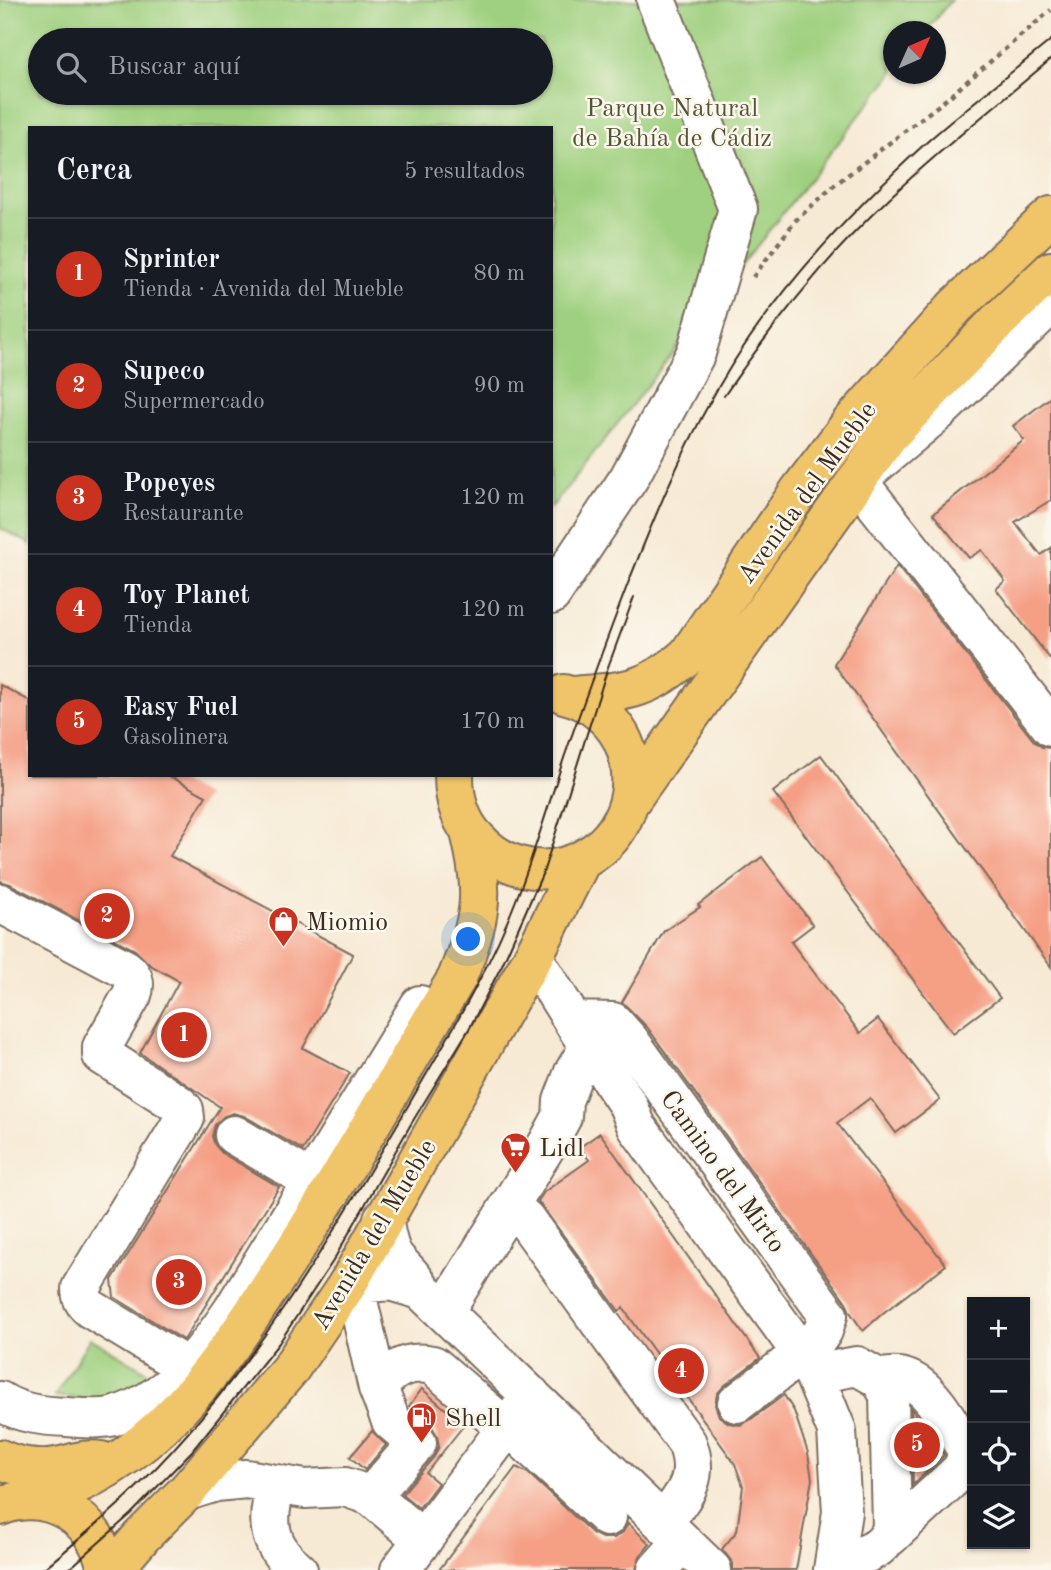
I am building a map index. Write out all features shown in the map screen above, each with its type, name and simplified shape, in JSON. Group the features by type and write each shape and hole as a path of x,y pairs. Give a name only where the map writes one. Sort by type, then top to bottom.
{"main road":[{"name":"Avenida del Mueble","path":"561,693 621,691 645,685 662,676 688,655 800,490 852,423 955,307 1051,216"},
{"name":"Avenida del Mueble","path":"113,1570 187,1492 290,1369 347,1285 533,957 581,861 598,851 612,837 623,820 630,801 888,436 998,321 1045,300"},
{"path":"561,693 591,705 613,724 624,741 632,781 630,801"},
{"path":"13,1499 65,1492 133,1451 193,1394 219,1363 390,1073 457,978 471,943 479,914 481,893 470,832 459,811 454,777"},
{"path":"470,832 486,849 505,861 527,868 562,868 581,861"},
{"path":"0,1459 33,1469 56,1467 87,1458 114,1463"},
{"path":"13,1499 58,1505 78,1517 99,1543 107,1570"}],"street":[{"path":"553,592 629,478 696,353 738,209 656,0"},
{"path":"857,480 1051,727"},
{"path":"0,903 125,969 133,978 132,995 102,1047 102,1055 178,1104 184,1110 185,1118 81,1288 81,1294 83,1301 92,1309 188,1368"},
{"path":"533,957 628,1105 637,1127 809,1367 837,1431 842,1512 833,1570"},
{"path":"432,1301 509,1206 562,1117 563,1101 573,1072 581,1034"},
{"path":"5,1404 44,1416 114,1416 144,1405 188,1368 208,1347 322,1187 234,1135"},
{"path":"509,1206 525,1219 687,1443 692,1456 690,1486 657,1570"},
{"path":"383,1219 388,1246 394,1257 415,1277 607,1517"},
{"path":"432,1301 390,1281 347,1285 359,1305 378,1388 391,1421 464,1483"},
{"path":"378,1388 385,1377 407,1364 433,1365 528,1419 672,1533 712,1570"},
{"path":"737,1403 809,1367 836,1370 857,1366 880,1379 889,1395 893,1511 889,1537"},
{"path":"833,1570 850,1559 876,1551 960,1471 966,1459 966,1452 923,1388 903,1376 880,1379"},
{"path":"425,1555 464,1483 528,1419"},
{"path":"400,1570 425,1555 528,1419"},
{"path":"371,1496 417,1443"},
{"path":"187,1492 216,1482 246,1479 305,1489 345,1488 371,1496 425,1555"},
{"path":"277,1484 270,1503 269,1524 275,1544 287,1562 298,1570"}],"path":[{"path":"746,287 796,220 836,184 944,101 1051,10"}],"green space":[{"name":"Parque Natural de Bahía de Cádiz","path":"0,0 951,0 934,21 883,21 884,84 553,505 553,126 28,126 28,543 0,528"},
{"path":"90,1338 151,1374 131,1390 106,1397 55,1396"}],"building":[{"path":"1051,397 1051,500 1015,522 1041,555 1051,548 1051,660 996,589 1005,581 982,550 969,558 933,514 1024,440 1013,426"},
{"path":"897,566 1034,741 1042,747 1051,748 1051,967 834,664"},
{"path":"0,685 28,700 28,777 171,777 206,796 170,856 353,954 303,1048 350,1073 303,1150 244,1116 233,1113 224,1116 215,1125 212,1136 222,1153 279,1187 184,1340 114,1297 112,1280 220,1107 140,1053 179,981 150,965 135,950 0,881"},
{"path":"821,755 1000,998 953,1033 773,792"},
{"path":"762,857 813,925 791,942 860,1033 878,1019 940,1100 896,1133 870,1098 837,1123 946,1265 863,1331 846,1302 647,1027 622,1002 664,931 700,907 698,905"},
{"path":"600,1133 760,1358 717,1394 715,1405 719,1416 729,1423 740,1425 784,1395 794,1411 808,1453 812,1479 796,1570 733,1570 733,1563 722,1549 737,1531 743,1486 735,1464 623,1308 619,1311 538,1201 544,1192 589,1160 580,1147"},
{"path":"422,1389 464,1425 426,1473 438,1483 419,1508 402,1494 434,1457 439,1446 432,1427 409,1406"},
{"path":"911,1408 944,1455 913,1485"},
{"path":"372,1431 386,1445 365,1470 350,1457"},
{"path":"516,1467 528,1473 592,1533 602,1538 614,1538 623,1532 628,1523 650,1544 640,1556 636,1570 439,1570"}],"tram line":[{"path":"42,1570 141,1483 216,1400 283,1310 314,1263 449,1036 493,953 518,895 586,695 650,529 687,446 731,366 774,304 847,219 943,128 1051,40"},
{"path":"724,396 796,299 856,231 962,133 1051,59"},
{"path":"68,1570 131,1514 192,1451 279,1343 333,1261 469,1029 502,965 544,870 608,667 634,597"}],"place":[{"name":"Supeco","path":"107,916"},
{"name":"Miomio","path":"283,948"},
{"name":"Sprinter","path":"184,1035"},
{"name":"Lidl","path":"516,1174"},
{"name":"Popeyes","path":"179,1282"},
{"name":"Toy Planet","path":"681,1371"},
{"name":"Shell","path":"422,1444"},
{"name":"Easy Fuel","path":"917,1445"}]}
